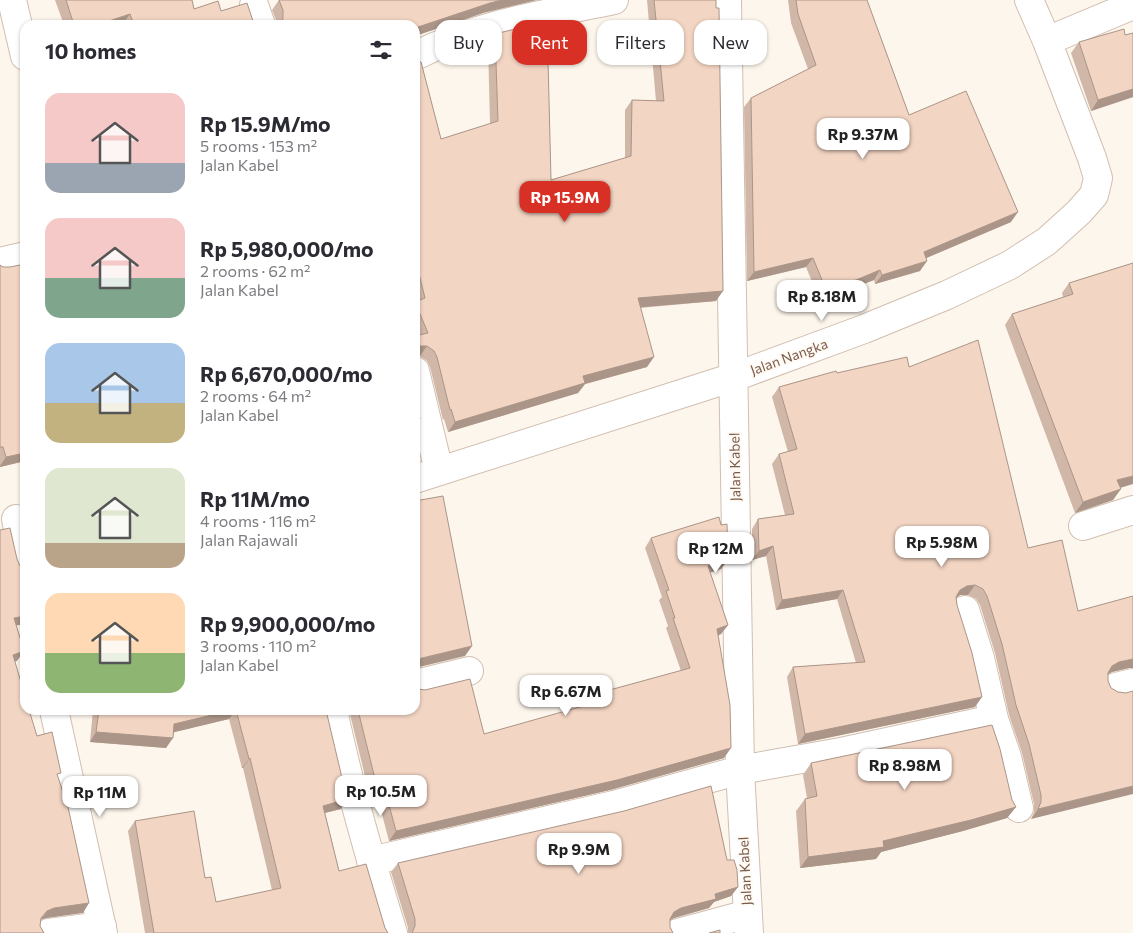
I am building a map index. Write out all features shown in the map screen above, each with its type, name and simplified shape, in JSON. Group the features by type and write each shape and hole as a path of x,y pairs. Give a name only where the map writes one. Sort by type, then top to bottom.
{"street":[{"path":"12,0 20,34"},
{"path":"420,54 458,36 496,24 614,0"},
{"name":"Jalan Kabel","path":"727,0 740,770 748,924"},
{"name":"Jalan Nangka","path":"427,475 734,377 864,330 948,296 1010,264 1047,242 1094,195 1098,178 1047,41 1029,0"},
{"path":"1047,41 1133,5"},
{"path":"0,262 20,257"},
{"path":"420,414 427,475"},
{"path":"1083,526 1133,510"},
{"path":"14,519 20,544"},
{"path":"965,610 980,658 994,719 1007,757 1019,808"},
{"path":"420,683 469,671"},
{"path":"49,933 103,930 55,715"},
{"path":"334,715 343,760 393,933"},
{"path":"371,861 614,806 740,770 841,752 994,719"},
{"path":"678,933 748,924"}],"building":[{"path":"66,0 192,0 194,9 218,1 221,11 247,3 253,20 132,20 130,14 112,20 72,20"},
{"path":"279,0 502,0 420,26 420,20 282,20 283,10"},
{"path":"654,0 716,0 716,8 719,8 719,20 694,20 694,65 720,65 723,291 638,298 654,357 583,376 585,383 455,422 450,410 437,357 434,351 427,346 420,346 420,335 428,333 420,314 420,300 425,298 420,278 420,62 441,139 498,121 496,65 502,65 502,32 512,30 512,65 548,65 551,180 631,156 632,100 664,101 660,65 684,65 684,20 656,20"},
{"path":"796,0 867,0 909,115 966,91 1018,212 924,252 927,261 882,275 880,270 827,292 813,258 754,272 751,98 816,65 798,14"},
{"path":"1124,29 1125,35 1133,33 1133,89 1098,100 1079,42"},
{"path":"1133,263 1133,476 1117,480 1121,489 1083,502 1012,314 1073,294 1069,283"},
{"path":"0,265 10,267 20,265 20,454 6,457 3,447 0,447"},
{"path":"978,340 1028,548 1062,540 1078,611 1133,596 1133,659 1119,662 1112,666 1108,673 1108,681 1111,688 1118,692 1126,693 1133,691 1133,786 1038,809 1041,795 1029,744 1016,705 1002,644 983,589 975,585 967,586 960,590 956,597 982,697 805,734 793,667 865,662 843,590 782,600 773,546 759,551 758,519 794,514 779,454 797,449 779,387 836,371 837,373 907,357 909,367"},
{"path":"443,496 472,646 420,659 420,500"},
{"path":"719,517 721,525 727,524 728,560 708,566 728,625 717,629 730,705 731,748 617,780 396,831 385,790 378,791 359,715 420,715 420,689 425,690 470,679 484,734 608,699 606,691 690,668 673,618 675,618 666,591 669,590 651,538"},
{"path":"10,528 20,566 20,617 14,618 20,638 20,652 13,655 20,679 20,715 31,715 37,736 52,732 61,773 57,774 68,807 89,903 54,908 47,911 41,918 40,926 44,933 0,933 0,530"},
{"path":"98,715 212,715 174,724 173,738 96,732"},
{"path":"237,715 327,715 347,799 323,806 339,871 366,864 388,933 154,933 135,821 194,811 205,878 211,877 216,902 281,888"},
{"path":"992,725 1000,749 1012,800 1016,807 883,841 884,847 808,857 805,799 817,796 811,763"},
{"path":"711,786 727,860 734,860 737,870 738,887 715,894 716,899 681,908 674,912 670,919 670,927 673,933 412,933 415,919 398,863 624,811"},
{"path":"720,930 720,933 709,933"}]}
